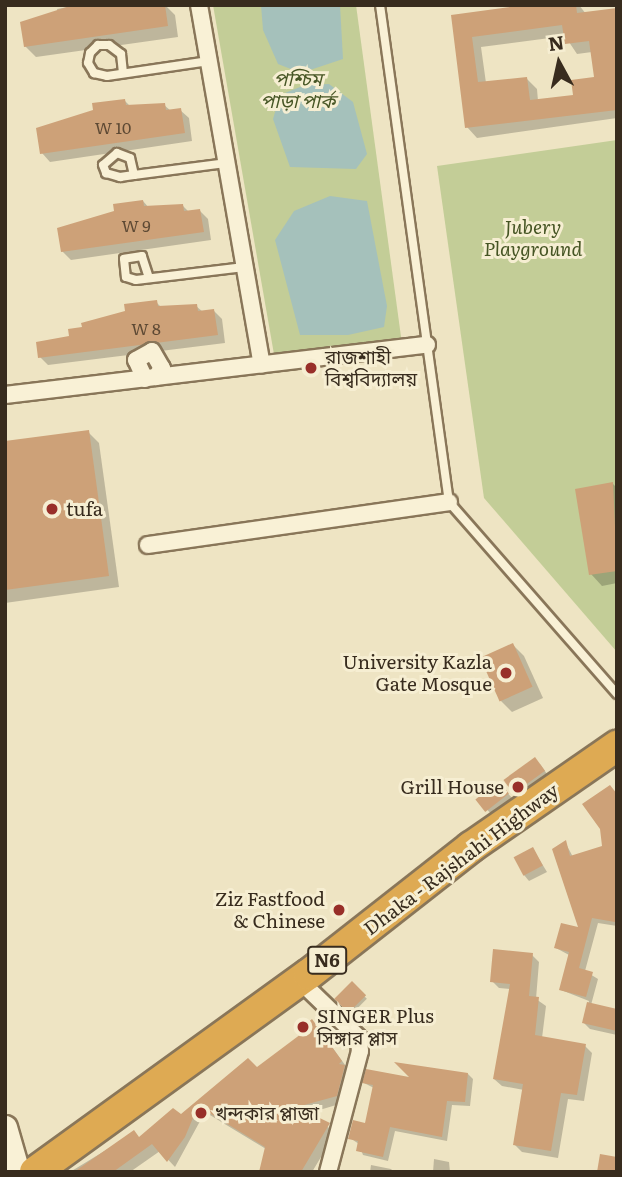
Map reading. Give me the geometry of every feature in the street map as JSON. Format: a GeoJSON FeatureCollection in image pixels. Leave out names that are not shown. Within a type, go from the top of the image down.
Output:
{"type":"FeatureCollection","features":[{"type":"Feature","properties":{"kind":"highway","name":"Dhaka - Rajshahi Highway"},"geometry":{"type":"LineString","coordinates":[[35,1172],[300,981],[471,847],[617,746]]}},
{"type":"Feature","properties":{"kind":"main road"},"geometry":{"type":"LineString","coordinates":[[5,1127],[18,1172]]}},
{"type":"Feature","properties":{"kind":"street"},"geometry":{"type":"LineString","coordinates":[[199,5],[262,365]]}},
{"type":"Feature","properties":{"kind":"street"},"geometry":{"type":"LineString","coordinates":[[5,396],[427,345]]}},
{"type":"Feature","properties":{"kind":"street"},"geometry":{"type":"LineString","coordinates":[[148,544],[449,502]]}},
{"type":"Feature","properties":{"kind":"street"},"geometry":{"type":"LineString","coordinates":[[300,981],[359,1038],[360,1051],[328,1172]]}},
{"type":"Feature","properties":{"kind":"lane"},"geometry":{"type":"LineString","coordinates":[[380,5],[449,502],[617,694]]}},
{"type":"Feature","properties":{"kind":"lane"},"geometry":{"type":"LineString","coordinates":[[123,73],[121,54],[109,45],[98,45],[90,53],[88,63],[94,73],[123,73],[209,61]]}},
{"type":"Feature","properties":{"kind":"lane"},"geometry":{"type":"LineString","coordinates":[[134,175],[227,163]]}},
{"type":"Feature","properties":{"kind":"lane"},"geometry":{"type":"LineString","coordinates":[[149,278],[244,267]]}},
{"type":"Feature","properties":{"kind":"green space","name":"পশ্চিম পাড়া পার্ক"},"geometry":{"type":"Polygon","coordinates":[[[213,5],[356,5],[402,344],[275,360],[213,5]]]}},
{"type":"Feature","properties":{"kind":"green space","name":"Jubery Playground"},"geometry":{"type":"Polygon","coordinates":[[[617,140],[617,652],[484,498],[437,166],[617,140]]]}},
{"type":"Feature","properties":{"kind":"water"},"geometry":{"type":"Polygon","coordinates":[[[261,5],[340,5],[343,59],[301,73],[278,64],[263,30],[261,5]]]}},
{"type":"Feature","properties":{"kind":"water"},"geometry":{"type":"Polygon","coordinates":[[[329,84],[353,102],[367,154],[356,169],[290,167],[273,119],[280,95],[305,85],[329,84]]]}},
{"type":"Feature","properties":{"kind":"water"},"geometry":{"type":"Polygon","coordinates":[[[330,196],[367,201],[387,306],[384,327],[348,335],[300,335],[275,240],[294,211],[330,196]]]}},
{"type":"Feature","properties":{"kind":"building"},"geometry":{"type":"Polygon","coordinates":[[[73,5],[165,5],[168,26],[24,47],[20,22],[73,5]]]}},
{"type":"Feature","properties":{"kind":"building"},"geometry":{"type":"Polygon","coordinates":[[[524,5],[576,5],[577,13],[617,8],[617,110],[465,128],[451,15],[524,5]],[[562,25],[472,37],[478,82],[527,77],[530,100],[573,95],[571,80],[594,77],[589,41],[565,44],[562,25]]]}},
{"type":"Feature","properties":{"kind":"building"},"geometry":{"type":"Polygon","coordinates":[[[125,99],[126,105],[165,103],[166,110],[181,108],[185,133],[40,154],[36,128],[93,110],[92,103],[125,99]]]}},
{"type":"Feature","properties":{"kind":"building"},"geometry":{"type":"Polygon","coordinates":[[[143,200],[144,206],[183,204],[184,211],[200,209],[204,232],[61,252],[57,228],[114,211],[113,204],[143,200]]]}},
{"type":"Feature","properties":{"kind":"building"},"geometry":{"type":"Polygon","coordinates":[[[157,300],[158,306],[197,304],[198,311],[214,309],[218,335],[38,358],[36,342],[69,336],[68,329],[82,327],[81,323],[125,311],[124,304],[157,300]]]}},
{"type":"Feature","properties":{"kind":"building","name":"tufa"},"geometry":{"type":"Polygon","coordinates":[[[89,430],[109,576],[5,590],[5,441],[89,430]]]}},
{"type":"Feature","properties":{"kind":"building"},"geometry":{"type":"Polygon","coordinates":[[[613,482],[617,571],[589,575],[575,489],[613,482]]]}},
{"type":"Feature","properties":{"kind":"building","name":"University Kazla Gate Mosque"},"geometry":{"type":"Polygon","coordinates":[[[513,643],[533,687],[500,701],[480,658],[513,643]]]}},
{"type":"Feature","properties":{"kind":"building"},"geometry":{"type":"Polygon","coordinates":[[[535,757],[545,771],[513,794],[503,780],[535,757]]]}},
{"type":"Feature","properties":{"kind":"building"},"geometry":{"type":"Polygon","coordinates":[[[499,781],[509,794],[485,812],[475,799],[499,781]]]}},
{"type":"Feature","properties":{"kind":"building"},"geometry":{"type":"Polygon","coordinates":[[[610,785],[617,794],[617,912],[615,922],[592,918],[579,968],[593,972],[586,997],[559,990],[569,952],[554,948],[561,923],[578,927],[552,849],[566,840],[570,856],[602,846],[600,829],[582,804],[610,785]]]}},
{"type":"Feature","properties":{"kind":"building"},"geometry":{"type":"Polygon","coordinates":[[[533,847],[543,866],[523,876],[514,857],[533,847]]]}},
{"type":"Feature","properties":{"kind":"building"},"geometry":{"type":"Polygon","coordinates":[[[493,949],[533,953],[529,996],[539,997],[535,1035],[586,1044],[577,1095],[561,1093],[551,1151],[513,1145],[523,1084],[493,1079],[510,984],[490,982],[493,949]]]}},
{"type":"Feature","properties":{"kind":"building"},"geometry":{"type":"Polygon","coordinates":[[[352,981],[366,995],[348,1013],[334,999],[352,981]]]}},
{"type":"Feature","properties":{"kind":"building"},"geometry":{"type":"Polygon","coordinates":[[[587,1002],[617,1009],[617,1031],[582,1023],[587,1002]]]}},
{"type":"Feature","properties":{"kind":"building"},"geometry":{"type":"Polygon","coordinates":[[[312,1019],[342,1061],[339,1064],[345,1065],[337,1096],[297,1107],[330,1123],[301,1172],[259,1172],[265,1147],[198,1106],[185,1137],[167,1162],[152,1144],[113,1172],[74,1172],[134,1130],[139,1137],[173,1108],[181,1114],[248,1058],[257,1067],[301,1034],[298,1031],[312,1019]]]}},
{"type":"Feature","properties":{"kind":"building"},"geometry":{"type":"Polygon","coordinates":[[[394,1062],[468,1073],[465,1102],[447,1101],[442,1137],[390,1127],[383,1157],[356,1151],[358,1141],[348,1139],[353,1120],[365,1123],[373,1085],[362,1083],[366,1069],[409,1077],[394,1062]]]}},
{"type":"Feature","properties":{"kind":"building"},"geometry":{"type":"Polygon","coordinates":[[[600,1154],[617,1157],[617,1172],[597,1172],[600,1154]]]}},
{"type":"Feature","properties":{"kind":"place","name":"রাজশাহী বিশ্ববিদ্যালয়"},"geometry":{"type":"Point","coordinates":[311,368]}},
{"type":"Feature","properties":{"kind":"place","name":"tufa"},"geometry":{"type":"Point","coordinates":[52,509]}},
{"type":"Feature","properties":{"kind":"place","name":"University Kazla Gate Mosque"},"geometry":{"type":"Point","coordinates":[506,673]}},
{"type":"Feature","properties":{"kind":"place","name":"Grill House"},"geometry":{"type":"Point","coordinates":[518,787]}},
{"type":"Feature","properties":{"kind":"place","name":"Ziz Fastfood & Chinese"},"geometry":{"type":"Point","coordinates":[339,910]}},
{"type":"Feature","properties":{"kind":"place","name":"SINGER Plus সিঙ্গার প্লাস"},"geometry":{"type":"Point","coordinates":[303,1027]}},
{"type":"Feature","properties":{"kind":"place","name":"খন্দকার প্লাজা"},"geometry":{"type":"Point","coordinates":[201,1113]}}]}
